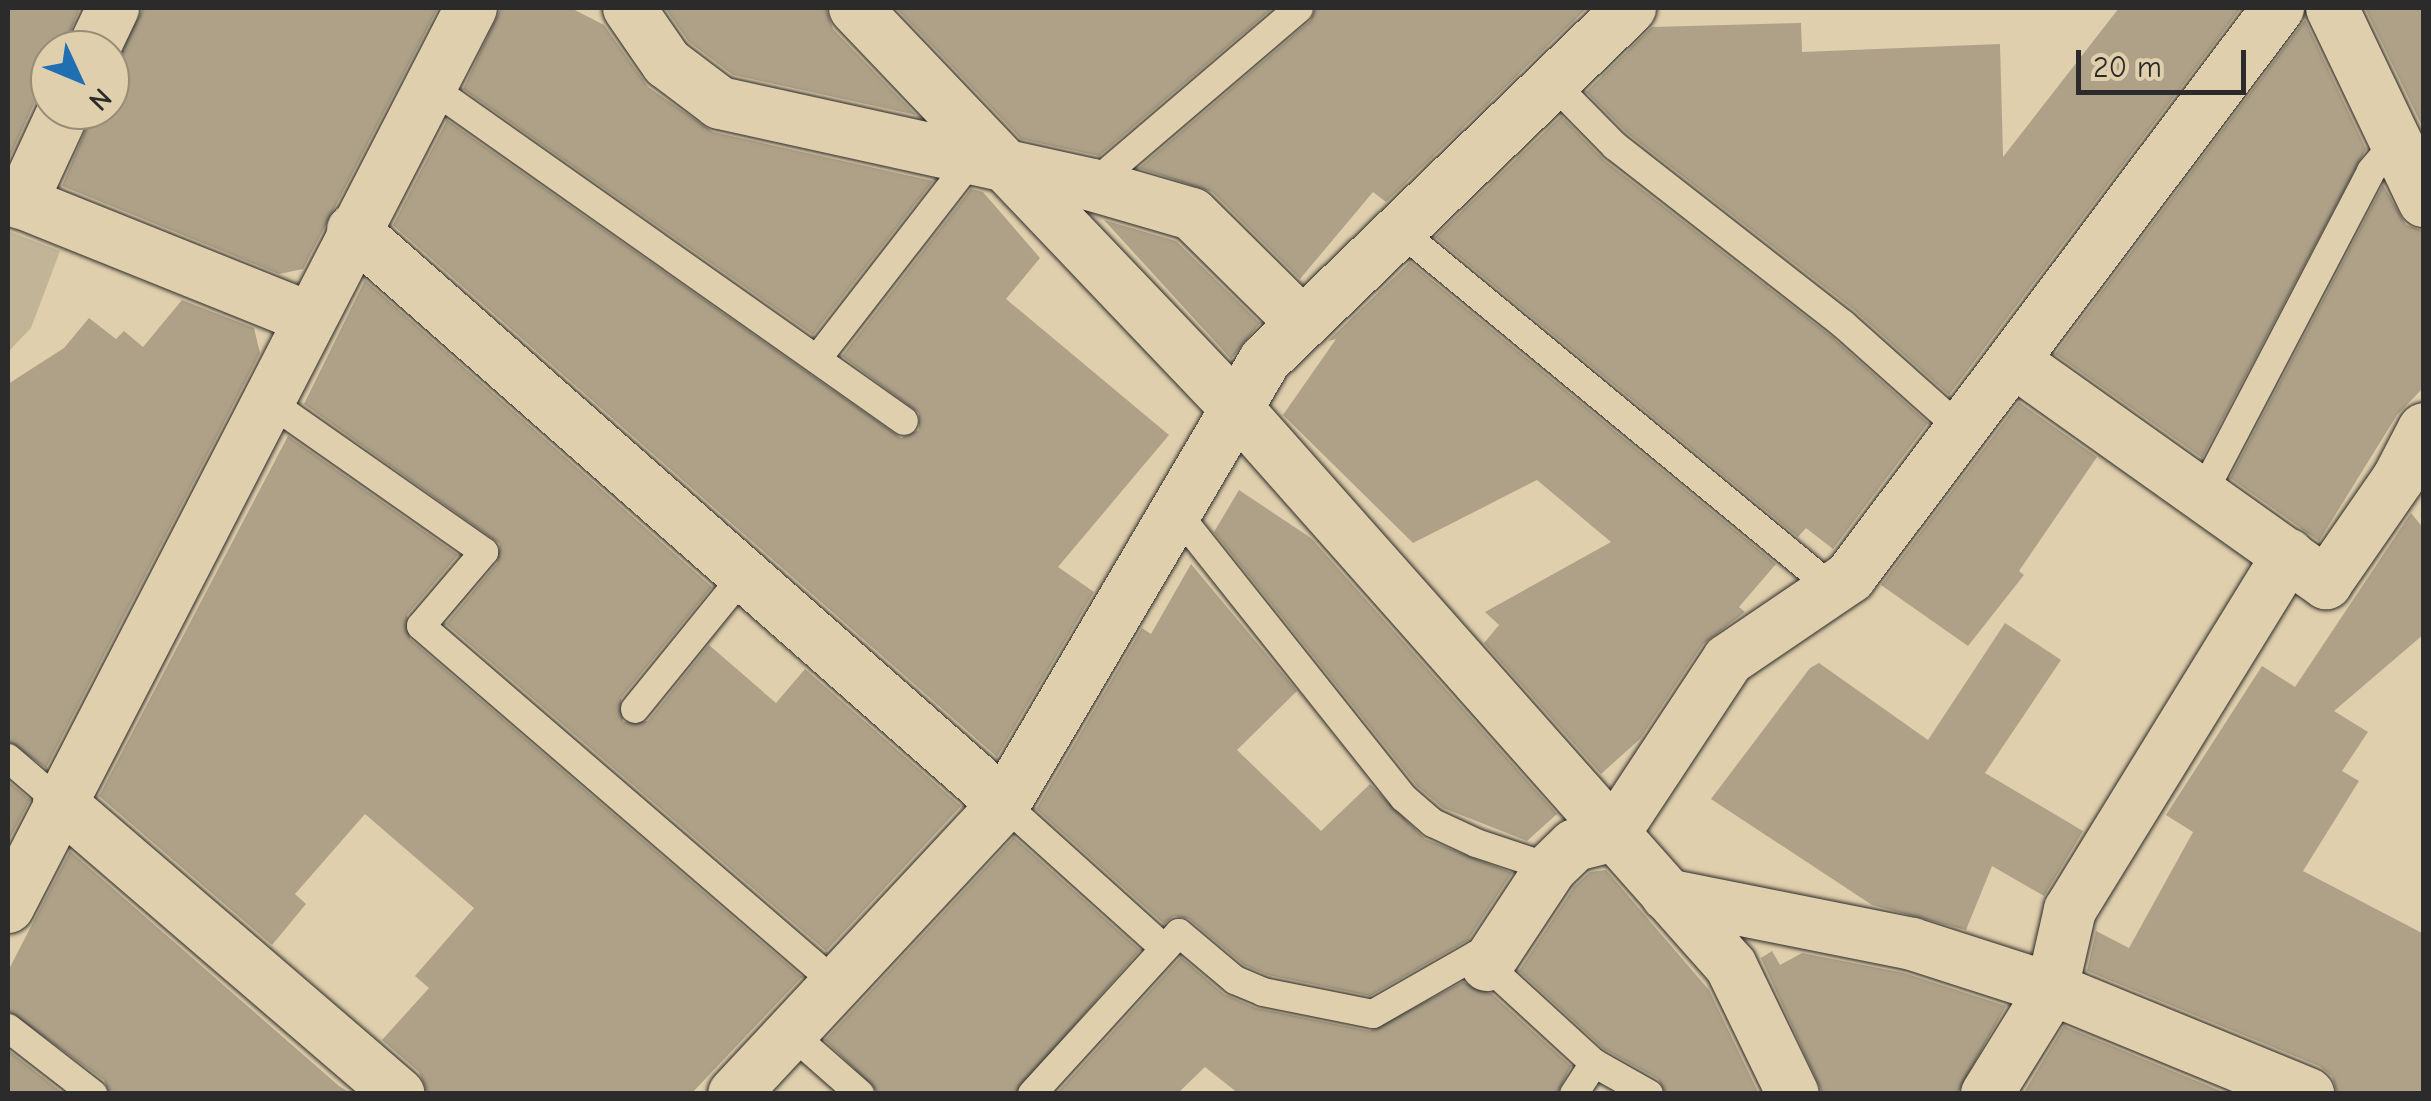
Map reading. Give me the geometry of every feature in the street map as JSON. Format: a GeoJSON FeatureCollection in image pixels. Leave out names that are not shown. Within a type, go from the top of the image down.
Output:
{"type":"FeatureCollection","features":[{"type":"Feature","properties":{"kind":"street"},"geometry":{"type":"LineString","coordinates":[[8,907],[306,316],[471,8]]}},
{"type":"Feature","properties":{"kind":"street"},"geometry":{"type":"LineString","coordinates":[[629,8],[667,63],[720,103],[1092,185],[1192,214],[1302,323]]}},
{"type":"Feature","properties":{"kind":"street"},"geometry":{"type":"LineString","coordinates":[[855,8],[987,161],[1239,411],[1731,966],[1792,1094]]}},
{"type":"Feature","properties":{"kind":"street"},"geometry":{"type":"LineString","coordinates":[[734,1094],[794,1036],[1004,804],[1239,411],[1265,360],[1630,8]]}},
{"type":"Feature","properties":{"kind":"street"},"geometry":{"type":"LineString","coordinates":[[1487,966],[1551,868],[1574,845],[1612,836],[1728,660],[1830,586],[1850,578],[2278,8]]}},
{"type":"Feature","properties":{"kind":"street"},"geometry":{"type":"LineString","coordinates":[[2332,8],[2424,201]]}},
{"type":"Feature","properties":{"kind":"street"},"geometry":{"type":"LineString","coordinates":[[53,130],[14,200],[306,316]]}},
{"type":"Feature","properties":{"kind":"street"},"geometry":{"type":"LineString","coordinates":[[353,230],[1004,804]]}},
{"type":"Feature","properties":{"kind":"street"},"geometry":{"type":"LineString","coordinates":[[2015,362],[2307,569]]}},
{"type":"Feature","properties":{"kind":"street"},"geometry":{"type":"LineString","coordinates":[[1987,1094],[2052,989],[2070,910],[2307,569],[2398,478],[2424,429]]}},
{"type":"Feature","properties":{"kind":"street"},"geometry":{"type":"LineString","coordinates":[[59,802],[399,1094]]}},
{"type":"Feature","properties":{"kind":"street"},"geometry":{"type":"LineString","coordinates":[[1668,895],[1912,944],[2052,989],[2308,1094]]}},
{"type":"Feature","properties":{"kind":"lane"},"geometry":{"type":"LineString","coordinates":[[1092,185],[1300,8]]}},
{"type":"Feature","properties":{"kind":"lane"},"geometry":{"type":"LineString","coordinates":[[1552,82],[1615,146],[1843,324],[1962,430]]}},
{"type":"Feature","properties":{"kind":"lane"},"geometry":{"type":"LineString","coordinates":[[429,86],[904,421]]}},
{"type":"Feature","properties":{"kind":"lane"},"geometry":{"type":"LineString","coordinates":[[2203,493],[2371,170],[2396,142]]}},
{"type":"Feature","properties":{"kind":"lane"},"geometry":{"type":"LineString","coordinates":[[817,359],[987,161]]}},
{"type":"Feature","properties":{"kind":"lane"},"geometry":{"type":"LineString","coordinates":[[1398,230],[1830,586]]}},
{"type":"Feature","properties":{"kind":"lane"},"geometry":{"type":"LineString","coordinates":[[267,400],[484,552],[421,626],[839,986]]}},
{"type":"Feature","properties":{"kind":"lane"},"geometry":{"type":"LineString","coordinates":[[1176,512],[1404,798],[1433,823],[1476,844],[1551,868]]}},
{"type":"Feature","properties":{"kind":"lane"},"geometry":{"type":"LineString","coordinates":[[635,708],[744,575]]}},
{"type":"Feature","properties":{"kind":"lane"},"geometry":{"type":"LineString","coordinates":[[8,758],[59,802]]}},
{"type":"Feature","properties":{"kind":"lane"},"geometry":{"type":"LineString","coordinates":[[1004,804],[1164,948]]}},
{"type":"Feature","properties":{"kind":"lane"},"geometry":{"type":"LineString","coordinates":[[1032,1094],[1180,932],[1235,980],[1263,992],[1373,1014],[1476,955],[1594,1063],[1649,1094]]}},
{"type":"Feature","properties":{"kind":"lane"},"geometry":{"type":"LineString","coordinates":[[8,1028],[93,1094]]}},
{"type":"Feature","properties":{"kind":"lane"},"geometry":{"type":"LineString","coordinates":[[794,1036],[860,1094]]}},
{"type":"Feature","properties":{"kind":"lane"},"geometry":{"type":"LineString","coordinates":[[1574,1094],[1594,1063]]}},
{"type":"Feature","properties":{"kind":"shaded area"},"geometry":{"type":"Polygon","coordinates":[[[8,231],[60,251],[31,328],[8,352],[8,231]]]}},
{"type":"Feature","properties":{"kind":"building"},"geometry":{"type":"Polygon","coordinates":[[[8,8],[80,8],[71,30],[30,30],[30,112],[8,161],[8,8]]]}},
{"type":"Feature","properties":{"kind":"building"},"geometry":{"type":"Polygon","coordinates":[[[143,8],[438,8],[303,269],[279,274],[62,186],[86,130],[130,130],[130,34],[143,8]]]}},
{"type":"Feature","properties":{"kind":"building"},"geometry":{"type":"Polygon","coordinates":[[[501,8],[571,8],[604,25],[648,87],[713,132],[933,181],[813,335],[463,89],[501,8]]]}},
{"type":"Feature","properties":{"kind":"building"},"geometry":{"type":"Polygon","coordinates":[[[665,8],[826,8],[833,29],[916,115],[733,75],[689,42],[665,8]]]}},
{"type":"Feature","properties":{"kind":"building"},"geometry":{"type":"Polygon","coordinates":[[[896,8],[1273,8],[1099,156],[1021,139],[896,8]]]}},
{"type":"Feature","properties":{"kind":"building"},"geometry":{"type":"Polygon","coordinates":[[[1316,8],[1587,8],[1386,202],[1373,192],[1300,279],[1212,192],[1139,168],[1310,21],[1316,8]]]}},
{"type":"Feature","properties":{"kind":"building"},"geometry":{"type":"Polygon","coordinates":[[[2119,8],[2241,8],[1949,395],[1854,310],[1627,133],[1586,92],[1652,27],[1801,23],[1802,52],[2000,44],[2003,157],[2119,8]]]}},
{"type":"Feature","properties":{"kind":"building"},"geometry":{"type":"Polygon","coordinates":[[[2365,8],[2424,8],[2424,130],[2365,8]]]}},
{"type":"Feature","properties":{"kind":"building"},"geometry":{"type":"Polygon","coordinates":[[[2305,20],[2366,149],[2202,458],[2055,354],[2305,20]]]}},
{"type":"Feature","properties":{"kind":"building"},"geometry":{"type":"Polygon","coordinates":[[[1561,116],[1604,160],[1832,337],[1928,423],[1833,549],[1806,528],[1798,537],[1435,237],[1561,116]]]}},
{"type":"Feature","properties":{"kind":"building"},"geometry":{"type":"Polygon","coordinates":[[[447,120],[901,438],[919,430],[919,413],[842,356],[971,189],[983,192],[1040,258],[1006,299],[1169,435],[1058,567],[1094,592],[997,757],[393,225],[447,120]]]}},
{"type":"Feature","properties":{"kind":"building"},"geometry":{"type":"Polygon","coordinates":[[[2383,185],[2406,225],[2424,231],[2424,387],[2397,415],[2319,541],[2230,478],[2383,185]]]}},
{"type":"Feature","properties":{"kind":"building"},"geometry":{"type":"Polygon","coordinates":[[[1104,220],[1176,241],[1260,323],[1231,359],[1104,220]]]}},
{"type":"Feature","properties":{"kind":"building"},"geometry":{"type":"Polygon","coordinates":[[[1410,262],[1776,564],[1739,607],[1745,612],[1703,644],[1640,739],[1601,774],[1484,643],[1499,625],[1485,612],[1611,542],[1537,480],[1413,543],[1283,415],[1336,339],[1328,341],[1410,262]]]}},
{"type":"Feature","properties":{"kind":"building"},"geometry":{"type":"Polygon","coordinates":[[[365,280],[712,587],[621,698],[623,722],[648,721],[709,645],[776,703],[805,669],[961,806],[826,951],[446,624],[497,563],[500,544],[304,404],[365,280]]]}},
{"type":"Feature","properties":{"kind":"building"},"geometry":{"type":"Polygon","coordinates":[[[182,300],[254,328],[260,353],[46,768],[8,741],[8,384],[64,348],[89,318],[116,339],[124,331],[143,347],[182,300]]]}},
{"type":"Feature","properties":{"kind":"building"},"geometry":{"type":"Polygon","coordinates":[[[2019,402],[2097,457],[2019,571],[2024,575],[1968,646],[1881,585],[2019,402]]]}},
{"type":"Feature","properties":{"kind":"building"},"geometry":{"type":"Polygon","coordinates":[[[288,436],[458,555],[407,615],[410,639],[802,977],[691,1094],[428,1094],[419,1072],[382,1040],[429,988],[415,976],[474,908],[365,814],[295,894],[306,904],[272,945],[99,796],[288,436]]]}},
{"type":"Feature","properties":{"kind":"building"},"geometry":{"type":"Polygon","coordinates":[[[1239,490],[1311,538],[1557,814],[1527,841],[1443,808],[1417,786],[1214,532],[1239,490]]]}},
{"type":"Feature","properties":{"kind":"building"},"geometry":{"type":"Polygon","coordinates":[[[2411,513],[2424,529],[2424,634],[2334,711],[2368,732],[2342,771],[2359,781],[2303,871],[2424,934],[2424,1094],[2337,1094],[2332,1076],[2319,1066],[2087,971],[2096,931],[2129,948],[2193,832],[2166,815],[2262,666],[2295,687],[2411,513]]]}},
{"type":"Feature","properties":{"kind":"building"},"geometry":{"type":"Polygon","coordinates":[[[1191,564],[1297,691],[1237,750],[1321,831],[1370,784],[1425,839],[1512,873],[1468,940],[1370,996],[1268,975],[1244,965],[1189,919],[1174,916],[1164,924],[1036,809],[1142,628],[1151,634],[1191,564]]]}},
{"type":"Feature","properties":{"kind":"building"},"geometry":{"type":"Polygon","coordinates":[[[2005,623],[2061,660],[1985,773],[2083,831],[2044,896],[1992,866],[1966,930],[1872,905],[1711,799],[1810,668],[1819,663],[1928,740],[2005,623]]]}},
{"type":"Feature","properties":{"kind":"building"},"geometry":{"type":"Polygon","coordinates":[[[8,781],[30,800],[8,842],[8,781]]]}},
{"type":"Feature","properties":{"kind":"building"},"geometry":{"type":"Polygon","coordinates":[[[1014,837],[1140,950],[1015,1094],[880,1094],[825,1040],[1014,837]]]}},
{"type":"Feature","properties":{"kind":"building"},"geometry":{"type":"Polygon","coordinates":[[[70,851],[352,1094],[110,1094],[104,1080],[8,1011],[8,971],[70,851]]]}},
{"type":"Feature","properties":{"kind":"building"},"geometry":{"type":"Polygon","coordinates":[[[1606,870],[1709,990],[1759,1094],[1666,1094],[1658,1079],[1604,1049],[1519,971],[1574,887],[1590,872],[1606,870]]]}},
{"type":"Feature","properties":{"kind":"building"},"geometry":{"type":"Polygon","coordinates":[[[1772,951],[1780,965],[1802,953],[1904,973],[2006,1006],[1957,1094],[1823,1094],[1761,958],[1772,951]]]}},
{"type":"Feature","properties":{"kind":"building"},"geometry":{"type":"Polygon","coordinates":[[[1181,957],[1224,994],[1256,1008],[1370,1031],[1463,982],[1492,994],[1571,1066],[1557,1094],[1239,1094],[1205,1067],[1177,1094],[1056,1094],[1181,957]]]}},
{"type":"Feature","properties":{"kind":"building"},"geometry":{"type":"Polygon","coordinates":[[[2064,1026],[2228,1094],[2023,1094],[2064,1026]]]}},
{"type":"Feature","properties":{"kind":"building"},"geometry":{"type":"Polygon","coordinates":[[[8,1050],[64,1094],[8,1094],[8,1050]]]}}]}
